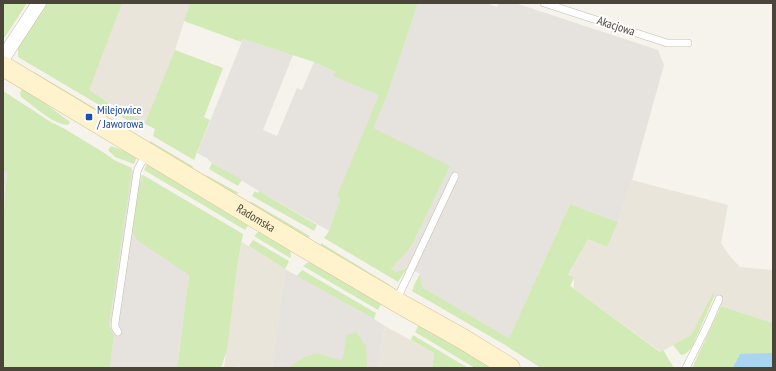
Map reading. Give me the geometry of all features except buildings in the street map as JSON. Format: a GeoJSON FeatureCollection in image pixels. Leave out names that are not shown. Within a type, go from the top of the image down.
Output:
{"type":"FeatureCollection","features":[{"type":"Feature","properties":{"kind":"main road","name":"Radomska"},"geometry":{"type":"LineString","coordinates":[[3,66],[257,219],[510,368]]}},
{"type":"Feature","properties":{"kind":"street"},"geometry":{"type":"LineString","coordinates":[[3,58],[39,3]]}},
{"type":"Feature","properties":{"kind":"lane","name":"Akacjowa"},"geometry":{"type":"LineString","coordinates":[[544,3],[667,43],[688,43]]}},
{"type":"Feature","properties":{"kind":"lane"},"geometry":{"type":"LineString","coordinates":[[118,332],[115,327],[115,322],[137,173],[147,152]]}},
{"type":"Feature","properties":{"kind":"lane"},"geometry":{"type":"LineString","coordinates":[[396,301],[455,176]]}},
{"type":"Feature","properties":{"kind":"lane"},"geometry":{"type":"LineString","coordinates":[[686,368],[719,299]]}},
{"type":"Feature","properties":{"kind":"shaded area"},"geometry":{"type":"Polygon","coordinates":[[[57,3],[190,3],[174,53],[145,124],[89,91],[57,3]]]}},
{"type":"Feature","properties":{"kind":"shaded area"},"geometry":{"type":"Polygon","coordinates":[[[418,3],[486,3],[497,7],[499,3],[515,3],[658,50],[664,65],[632,180],[618,222],[570,204],[509,338],[422,287],[420,274],[407,267],[396,272],[391,269],[411,247],[450,165],[340,199],[329,231],[197,153],[243,39],[293,55],[263,130],[277,136],[297,88],[302,90],[314,62],[336,72],[334,76],[386,97],[418,3]]]}},
{"type":"Feature","properties":{"kind":"shaded area"},"geometry":{"type":"Polygon","coordinates":[[[131,170],[141,176],[189,275],[177,368],[110,368],[114,335],[109,326],[131,170]]]}},
{"type":"Feature","properties":{"kind":"shaded area"},"geometry":{"type":"Polygon","coordinates":[[[3,171],[7,172],[3,223],[3,171]]]}},
{"type":"Feature","properties":{"kind":"shaded area"},"geometry":{"type":"Polygon","coordinates":[[[632,180],[728,205],[721,243],[740,267],[773,270],[773,323],[721,306],[719,299],[714,297],[714,292],[691,335],[661,352],[574,289],[574,278],[568,276],[588,238],[607,246],[619,219],[632,180]]]}},
{"type":"Feature","properties":{"kind":"shaded area"},"geometry":{"type":"Polygon","coordinates":[[[242,242],[285,269],[272,368],[246,368],[236,366],[236,368],[224,368],[237,268],[242,242]]]}},
{"type":"Feature","properties":{"kind":"shaded area"},"geometry":{"type":"Polygon","coordinates":[[[285,269],[385,326],[378,368],[272,368],[285,269]]]}},
{"type":"Feature","properties":{"kind":"shaded area"},"geometry":{"type":"Polygon","coordinates":[[[385,326],[434,353],[432,368],[378,368],[385,326]]]}},
{"type":"Feature","properties":{"kind":"green space"},"geometry":{"type":"Polygon","coordinates":[[[3,3],[27,3],[3,40],[3,3]]]}},
{"type":"Feature","properties":{"kind":"green space"},"geometry":{"type":"Polygon","coordinates":[[[47,3],[122,3],[89,90],[109,103],[106,109],[18,57],[19,43],[47,3]]]}},
{"type":"Feature","properties":{"kind":"green space"},"geometry":{"type":"Polygon","coordinates":[[[190,3],[418,3],[386,98],[373,128],[450,166],[411,247],[391,269],[396,272],[408,267],[398,282],[324,238],[329,231],[340,199],[337,196],[379,95],[333,76],[336,72],[314,62],[243,39],[241,42],[184,21],[190,3]]]}},
{"type":"Feature","properties":{"kind":"green space"},"geometry":{"type":"Polygon","coordinates":[[[175,50],[223,68],[204,117],[210,120],[194,160],[153,136],[155,129],[145,124],[142,129],[117,114],[120,109],[145,123],[175,50]]]}},
{"type":"Feature","properties":{"kind":"green space"},"geometry":{"type":"Polygon","coordinates":[[[34,72],[103,113],[100,114],[33,74],[34,72]]]}},
{"type":"Feature","properties":{"kind":"green space"},"geometry":{"type":"Polygon","coordinates":[[[23,87],[70,122],[68,125],[62,124],[43,114],[21,97],[20,93],[23,87]]]}},
{"type":"Feature","properties":{"kind":"green space"},"geometry":{"type":"Polygon","coordinates":[[[3,91],[114,160],[132,168],[109,326],[114,335],[110,368],[3,368],[3,223],[7,172],[3,171],[3,91]]]}},
{"type":"Feature","properties":{"kind":"green space"},"geometry":{"type":"Polygon","coordinates":[[[150,141],[194,167],[190,168],[151,145],[150,141]]]}},
{"type":"Feature","properties":{"kind":"green space"},"geometry":{"type":"Polygon","coordinates":[[[111,146],[136,155],[137,157],[134,164],[115,157],[108,150],[111,146]]]}},
{"type":"Feature","properties":{"kind":"green space"},"geometry":{"type":"Polygon","coordinates":[[[148,163],[249,224],[245,230],[144,170],[148,163]]]}},
{"type":"Feature","properties":{"kind":"green space"},"geometry":{"type":"Polygon","coordinates":[[[212,163],[242,180],[238,186],[209,169],[212,163]]]}},
{"type":"Feature","properties":{"kind":"green space"},"geometry":{"type":"Polygon","coordinates":[[[143,175],[243,234],[237,268],[227,350],[221,368],[177,368],[189,275],[137,240],[132,232],[138,185],[143,180],[141,176],[143,175]]]}},
{"type":"Feature","properties":{"kind":"green space"},"geometry":{"type":"Polygon","coordinates":[[[206,175],[239,193],[235,194],[207,178],[206,175]]]}},
{"type":"Feature","properties":{"kind":"green space"},"geometry":{"type":"Polygon","coordinates":[[[255,191],[258,193],[259,191],[317,225],[314,231],[252,196],[255,191]]]}},
{"type":"Feature","properties":{"kind":"green space"},"geometry":{"type":"Polygon","coordinates":[[[250,201],[310,236],[308,238],[251,204],[250,201]]]}},
{"type":"Feature","properties":{"kind":"green space"},"geometry":{"type":"Polygon","coordinates":[[[570,204],[618,222],[607,247],[588,239],[568,275],[574,278],[570,286],[660,352],[663,350],[674,368],[541,368],[505,345],[412,291],[420,274],[422,287],[509,338],[570,204]]]}},
{"type":"Feature","properties":{"kind":"green space"},"geometry":{"type":"Polygon","coordinates":[[[259,231],[290,249],[291,257],[290,258],[254,236],[259,231]]]}},
{"type":"Feature","properties":{"kind":"green space"},"geometry":{"type":"Polygon","coordinates":[[[253,240],[289,261],[285,269],[249,246],[253,240]]]}},
{"type":"Feature","properties":{"kind":"green space"},"geometry":{"type":"Polygon","coordinates":[[[321,243],[390,285],[385,285],[321,246],[321,243]]]}},
{"type":"Feature","properties":{"kind":"green space"},"geometry":{"type":"Polygon","coordinates":[[[312,262],[383,301],[378,310],[303,266],[312,262]]]}},
{"type":"Feature","properties":{"kind":"green space"},"geometry":{"type":"Polygon","coordinates":[[[302,270],[376,313],[374,319],[297,276],[302,270]]]}},
{"type":"Feature","properties":{"kind":"green space"},"geometry":{"type":"Polygon","coordinates":[[[714,291],[714,297],[692,347],[689,351],[681,355],[673,345],[691,335],[714,291]]]}},
{"type":"Feature","properties":{"kind":"green space"},"geometry":{"type":"Polygon","coordinates":[[[721,306],[773,323],[773,368],[692,368],[721,306]]]}},
{"type":"Feature","properties":{"kind":"green space"},"geometry":{"type":"Polygon","coordinates":[[[420,323],[493,368],[475,368],[415,332],[420,323]]]}},
{"type":"Feature","properties":{"kind":"green space"},"geometry":{"type":"Polygon","coordinates":[[[356,332],[366,346],[366,368],[288,368],[312,354],[320,354],[342,360],[346,336],[356,332]]]}},
{"type":"Feature","properties":{"kind":"green space"},"geometry":{"type":"Polygon","coordinates":[[[413,335],[468,368],[432,368],[434,353],[411,340],[413,335]]]}},
{"type":"Feature","properties":{"kind":"water"},"geometry":{"type":"Polygon","coordinates":[[[773,353],[773,368],[733,368],[740,354],[773,353]]]}},
{"type":"Feature","properties":{"kind":"place","name":"Milejowice / Jaworowa"},"geometry":{"type":"Point","coordinates":[89,117]}}]}
